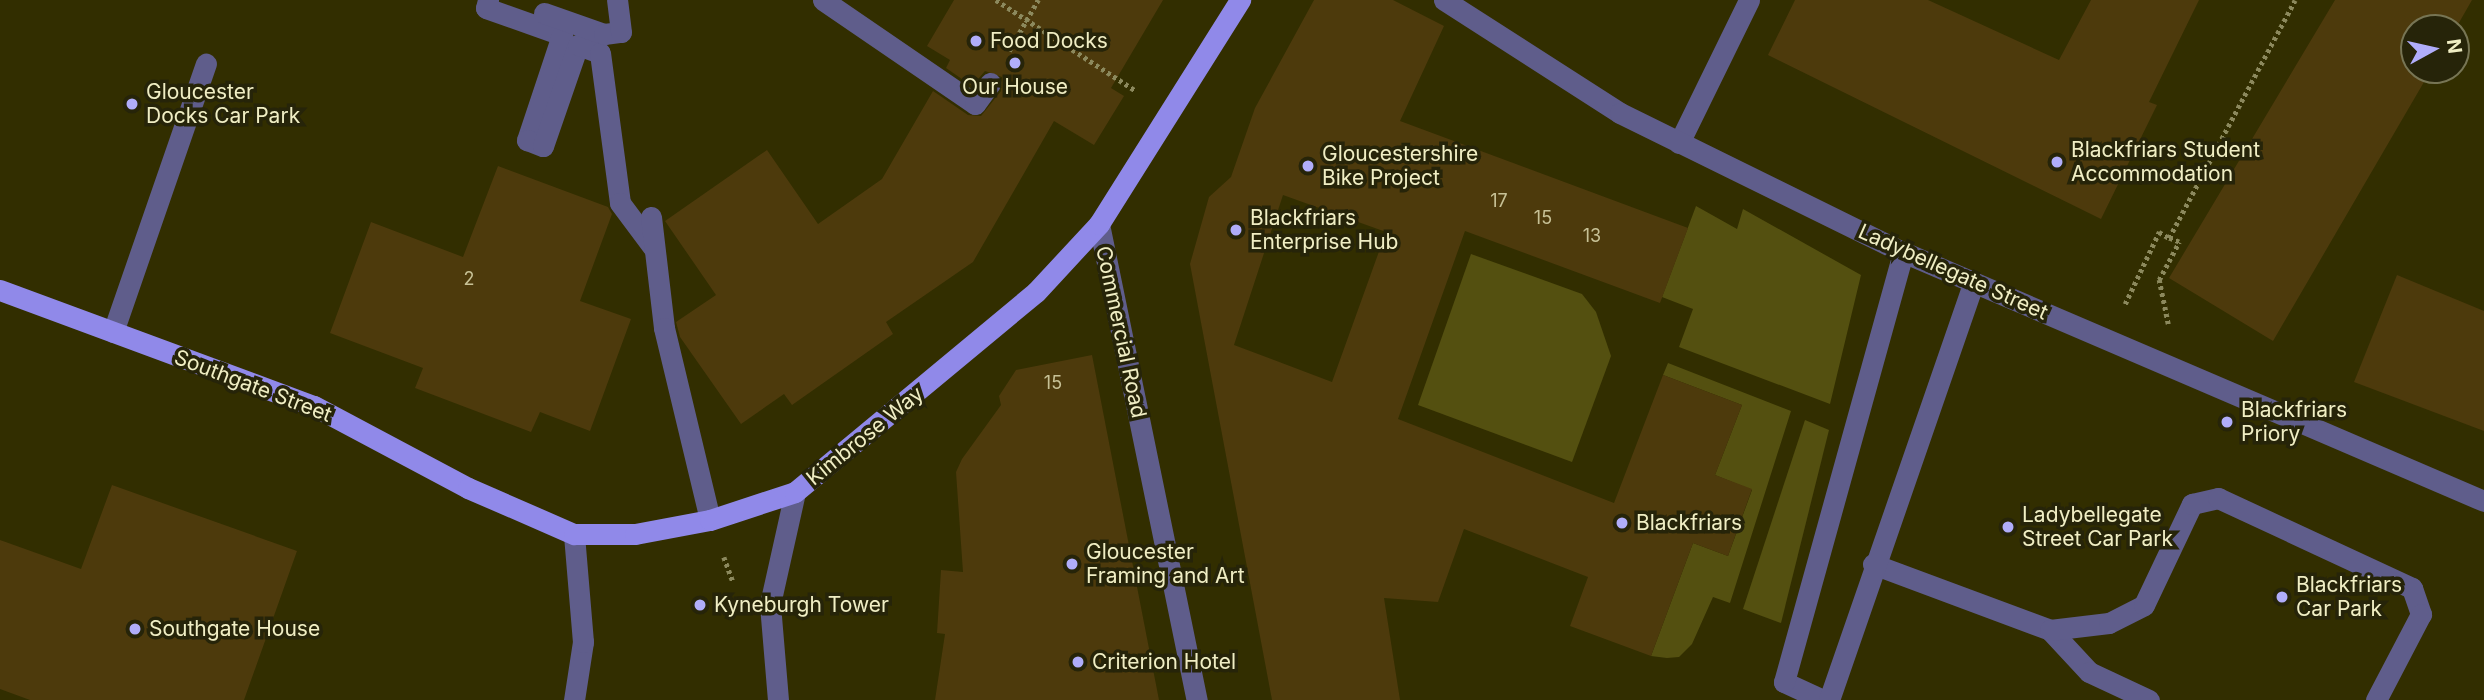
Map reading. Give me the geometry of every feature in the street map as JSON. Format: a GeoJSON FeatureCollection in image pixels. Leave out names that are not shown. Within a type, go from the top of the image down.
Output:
{"type":"FeatureCollection","features":[{"type":"Feature","properties":{"kind":"main road","name":"Commercial Road"},"geometry":{"type":"LineString","coordinates":[[1099,224],[1240,0]]}},
{"type":"Feature","properties":{"kind":"main road","name":"Kimbrose Way"},"geometry":{"type":"LineString","coordinates":[[574,534],[635,534],[710,520],[795,492],[898,411],[1035,292],[1099,224]]}},
{"type":"Feature","properties":{"kind":"main road","name":"Southgate Street"},"geometry":{"type":"LineString","coordinates":[[0,290],[314,406],[468,488],[574,534]]}},
{"type":"Feature","properties":{"kind":"street"},"geometry":{"type":"LineString","coordinates":[[488,0],[486,8],[562,35],[527,140],[543,146],[578,45],[600,53],[620,203],[652,246]]}},
{"type":"Feature","properties":{"kind":"street"},"geometry":{"type":"LineString","coordinates":[[506,0],[604,34],[621,32],[617,0]]}},
{"type":"Feature","properties":{"kind":"street"},"geometry":{"type":"LineString","coordinates":[[823,0],[975,104],[990,83]]}},
{"type":"Feature","properties":{"kind":"street","name":"Ladybellegate Street"},"geometry":{"type":"LineString","coordinates":[[1444,0],[1620,113],[1903,252],[2484,501]]}},
{"type":"Feature","properties":{"kind":"street"},"geometry":{"type":"LineString","coordinates":[[1679,143],[1749,0]]}},
{"type":"Feature","properties":{"kind":"street"},"geometry":{"type":"LineString","coordinates":[[113,332],[206,64]]}},
{"type":"Feature","properties":{"kind":"street"},"geometry":{"type":"LineString","coordinates":[[651,217],[652,246],[664,328],[710,520]]}},
{"type":"Feature","properties":{"kind":"street","name":"Commercial Road"},"geometry":{"type":"LineString","coordinates":[[1099,224],[1197,700]]}},
{"type":"Feature","properties":{"kind":"street"},"geometry":{"type":"LineString","coordinates":[[1823,700],[1784,682],[1903,252]]}},
{"type":"Feature","properties":{"kind":"street"},"geometry":{"type":"LineString","coordinates":[[1829,700],[1873,564],[1973,283]]}},
{"type":"Feature","properties":{"kind":"street"},"geometry":{"type":"LineString","coordinates":[[778,700],[770,604],[795,492]]}},
{"type":"Feature","properties":{"kind":"street"},"geometry":{"type":"LineString","coordinates":[[1873,564],[2050,630],[2109,623],[2144,605],[2192,505],[2218,498],[2412,588],[2421,614],[2376,700]]}},
{"type":"Feature","properties":{"kind":"street"},"geometry":{"type":"LineString","coordinates":[[574,534],[583,642],[574,700]]}},
{"type":"Feature","properties":{"kind":"street"},"geometry":{"type":"LineString","coordinates":[[2050,630],[2089,673],[2150,700]]}},
{"type":"Feature","properties":{"kind":"path"},"geometry":{"type":"LineString","coordinates":[[996,0],[1121,80]]}},
{"type":"Feature","properties":{"kind":"path"},"geometry":{"type":"LineString","coordinates":[[1026,20],[1038,0]]}},
{"type":"Feature","properties":{"kind":"path"},"geometry":{"type":"LineString","coordinates":[[2169,238],[2295,0]]}},
{"type":"Feature","properties":{"kind":"path"},"geometry":{"type":"LineString","coordinates":[[2128,296],[2159,232],[2179,242],[2159,280],[2169,321]]}},
{"type":"Feature","properties":{"kind":"shaded area"},"geometry":{"type":"Polygon","coordinates":[[[1696,206],[1737,229],[1743,209],[1861,275],[1830,404],[1679,347],[1693,309],[1662,297],[1696,206]]]}},
{"type":"Feature","properties":{"kind":"shaded area"},"geometry":{"type":"Polygon","coordinates":[[[1471,254],[1582,294],[1596,312],[1611,356],[1572,462],[1418,405],[1471,254]]]}},
{"type":"Feature","properties":{"kind":"shaded area"},"geometry":{"type":"Polygon","coordinates":[[[1668,363],[1791,411],[1730,603],[1713,597],[1692,644],[1679,657],[1667,658],[1651,656],[1693,543],[1728,556],[1752,490],[1715,475],[1742,405],[1663,375],[1668,363]]]}},
{"type":"Feature","properties":{"kind":"shaded area"},"geometry":{"type":"Polygon","coordinates":[[[1805,420],[1829,430],[1781,623],[1743,609],[1805,420]]]}},
{"type":"Feature","properties":{"kind":"building"},"geometry":{"type":"Polygon","coordinates":[[[954,0],[1163,0],[1111,88],[1124,96],[1094,145],[1054,121],[973,262],[886,322],[893,334],[792,405],[784,394],[741,424],[680,337],[676,322],[716,295],[665,221],[767,150],[818,224],[882,179],[933,91],[968,115],[981,116],[1001,91],[1002,77],[985,71],[972,86],[946,68],[950,60],[927,46],[954,0]]]}},
{"type":"Feature","properties":{"kind":"building"},"geometry":{"type":"Polygon","coordinates":[[[1314,0],[1393,0],[1444,26],[1400,121],[1688,228],[1660,303],[1465,231],[1398,419],[1614,503],[1663,375],[1742,405],[1715,475],[1752,489],[1728,556],[1693,543],[1651,656],[1570,626],[1588,577],[1464,529],[1438,602],[1384,598],[1400,700],[1272,700],[1190,264],[1209,197],[1231,177],[1255,108],[1314,0]],[[1283,195],[1234,345],[1332,382],[1386,232],[1283,195]]]}},
{"type":"Feature","properties":{"kind":"building","name":"Blackfriars Student Accommodation"},"geometry":{"type":"Polygon","coordinates":[[[1795,0],[1928,0],[2059,60],[2091,0],[2199,0],[2149,102],[2157,105],[2101,219],[1768,55],[1795,0]]]}},
{"type":"Feature","properties":{"kind":"building"},"geometry":{"type":"Polygon","coordinates":[[[2335,0],[2472,0],[2464,14],[2400,14],[2400,84],[2423,84],[2273,341],[2169,278],[2335,0]]]}},
{"type":"Feature","properties":{"kind":"building"},"geometry":{"type":"Polygon","coordinates":[[[498,166],[608,207],[612,214],[580,301],[631,319],[590,431],[540,412],[531,432],[415,388],[423,368],[330,333],[371,222],[463,257],[498,166]]]}},
{"type":"Feature","properties":{"kind":"building"},"geometry":{"type":"Polygon","coordinates":[[[2397,275],[2484,311],[2484,431],[2354,382],[2397,275]]]}},
{"type":"Feature","properties":{"kind":"building"},"geometry":{"type":"Polygon","coordinates":[[[1092,355],[1159,700],[935,700],[945,634],[937,633],[941,570],[963,572],[956,472],[962,459],[1001,405],[999,396],[1016,370],[1092,355]]]}},
{"type":"Feature","properties":{"kind":"building","name":"Southgate House"},"geometry":{"type":"Polygon","coordinates":[[[112,485],[297,551],[244,700],[30,700],[0,689],[0,540],[81,569],[112,485]]]}},
{"type":"Feature","properties":{"kind":"place","name":"Food Docks"},"geometry":{"type":"Point","coordinates":[976,41]}},
{"type":"Feature","properties":{"kind":"place","name":"Our House"},"geometry":{"type":"Point","coordinates":[1015,63]}},
{"type":"Feature","properties":{"kind":"place","name":"Gloucester Docks Car Park"},"geometry":{"type":"Point","coordinates":[132,104]}},
{"type":"Feature","properties":{"kind":"place","name":"Blackfriars Student Accommodation"},"geometry":{"type":"Point","coordinates":[2057,162]}},
{"type":"Feature","properties":{"kind":"place","name":"Gloucestershire Bike Project"},"geometry":{"type":"Point","coordinates":[1308,166]}},
{"type":"Feature","properties":{"kind":"place","name":"Blackfriars Enterprise Hub"},"geometry":{"type":"Point","coordinates":[1236,230]}},
{"type":"Feature","properties":{"kind":"place","name":"Blackfriars Priory"},"geometry":{"type":"Point","coordinates":[2227,422]}},
{"type":"Feature","properties":{"kind":"place","name":"Blackfriars"},"geometry":{"type":"Point","coordinates":[1622,523]}},
{"type":"Feature","properties":{"kind":"place","name":"Ladybellegate Street Car Park"},"geometry":{"type":"Point","coordinates":[2008,527]}},
{"type":"Feature","properties":{"kind":"place","name":"Gloucester Framing and Art"},"geometry":{"type":"Point","coordinates":[1072,564]}},
{"type":"Feature","properties":{"kind":"place","name":"Blackfriars Car Park"},"geometry":{"type":"Point","coordinates":[2282,597]}},
{"type":"Feature","properties":{"kind":"place","name":"Kyneburgh Tower"},"geometry":{"type":"Point","coordinates":[700,605]}},
{"type":"Feature","properties":{"kind":"place","name":"Southgate House"},"geometry":{"type":"Point","coordinates":[135,629]}},
{"type":"Feature","properties":{"kind":"place","name":"Criterion Hotel"},"geometry":{"type":"Point","coordinates":[1078,662]}}]}
